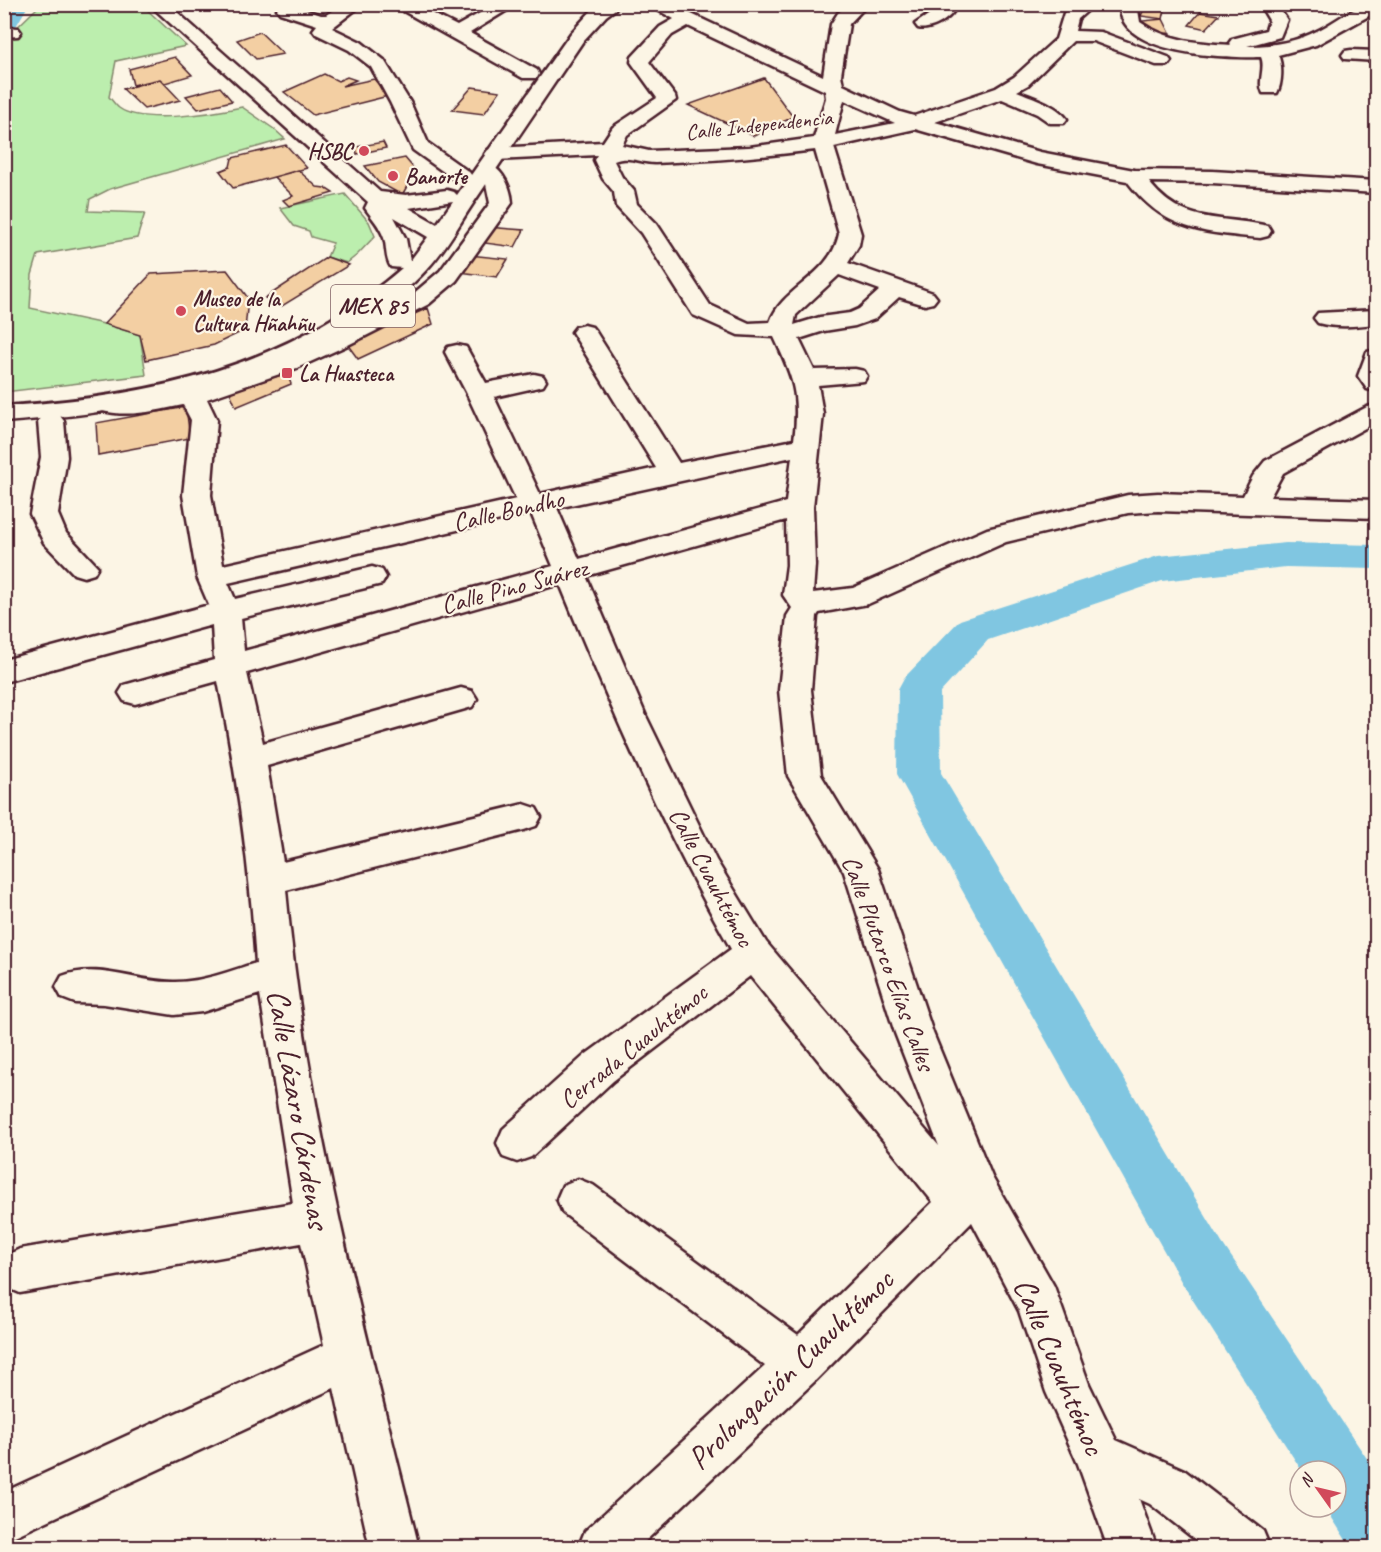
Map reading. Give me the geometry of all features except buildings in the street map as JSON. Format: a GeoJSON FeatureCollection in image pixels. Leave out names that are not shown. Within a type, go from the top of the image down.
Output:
{"type":"FeatureCollection","features":[{"type":"Feature","properties":{"kind":"street"},"geometry":{"type":"LineString","coordinates":[[157,4],[376,198],[434,232]]}},
{"type":"Feature","properties":{"kind":"street"},"geometry":{"type":"LineString","coordinates":[[327,26],[355,4]]}},
{"type":"Feature","properties":{"kind":"street"},"geometry":{"type":"LineString","coordinates":[[399,4],[530,74]]}},
{"type":"Feature","properties":{"kind":"street"},"geometry":{"type":"LineString","coordinates":[[457,33],[509,4]]}},
{"type":"Feature","properties":{"kind":"street","name":"MEX 85"},"geometry":{"type":"LineString","coordinates":[[355,326],[420,264],[447,196],[530,74],[566,30],[593,4]]}},
{"type":"Feature","properties":{"kind":"street","name":"MEX 85"},"geometry":{"type":"LineString","coordinates":[[4,396],[63,393],[120,385],[188,370],[279,340],[337,309],[378,282],[434,232],[490,161],[577,37],[600,12],[614,4]]}},
{"type":"Feature","properties":{"kind":"street"},"geometry":{"type":"LineString","coordinates":[[655,4],[874,108],[911,122],[1037,158],[1134,176],[1212,177],[1377,187]]}},
{"type":"Feature","properties":{"kind":"street"},"geometry":{"type":"LineString","coordinates":[[860,4],[844,17],[840,24],[832,75],[835,98],[823,143],[850,234],[850,244],[834,266],[786,312],[782,321],[783,332],[805,378],[810,414],[784,540],[779,594],[782,603],[816,615],[997,535],[1128,504],[1158,502],[1377,509]]}},
{"type":"Feature","properties":{"kind":"street"},"geometry":{"type":"LineString","coordinates":[[924,24],[945,12],[946,9],[942,4]]}},
{"type":"Feature","properties":{"kind":"street","name":"Calle Independencia"},"geometry":{"type":"LineString","coordinates":[[490,161],[616,149],[649,157],[749,153],[823,143],[898,128],[1003,92],[1021,81],[1064,41],[1070,17],[1087,4]]}},
{"type":"Feature","properties":{"kind":"street"},"geometry":{"type":"LineString","coordinates":[[1129,4],[1128,15],[1134,27],[1157,38],[1204,48],[1267,51],[1286,48],[1319,37],[1350,12],[1377,5]]}},
{"type":"Feature","properties":{"kind":"street"},"geometry":{"type":"LineString","coordinates":[[286,9],[320,20],[378,64],[400,102],[420,146],[462,176]]}},
{"type":"Feature","properties":{"kind":"street"},"geometry":{"type":"LineString","coordinates":[[1180,44],[1245,43],[1274,33],[1278,20],[1272,9]]}},
{"type":"Feature","properties":{"kind":"street"},"geometry":{"type":"LineString","coordinates":[[722,15],[666,31],[641,57],[640,62],[666,96],[666,100],[620,131],[614,138],[616,149],[604,160],[613,179],[624,191],[627,206],[649,230],[701,310],[710,316],[746,330],[783,332],[855,319],[867,314],[896,287]]}},
{"type":"Feature","properties":{"kind":"street"},"geometry":{"type":"LineString","coordinates":[[1066,36],[1095,36],[1176,64]]}},
{"type":"Feature","properties":{"kind":"street"},"geometry":{"type":"LineString","coordinates":[[1267,51],[1272,62],[1270,89]]}},
{"type":"Feature","properties":{"kind":"street"},"geometry":{"type":"LineString","coordinates":[[1351,55],[1377,56]]}},
{"type":"Feature","properties":{"kind":"street"},"geometry":{"type":"LineString","coordinates":[[1003,92],[1044,110],[1057,119]]}},
{"type":"Feature","properties":{"kind":"street"},"geometry":{"type":"LineString","coordinates":[[4,414],[51,412],[101,405],[138,407],[288,363],[355,326],[427,294],[448,276],[501,202],[501,191],[490,161]]}},
{"type":"Feature","properties":{"kind":"street"},"geometry":{"type":"LineString","coordinates":[[1134,176],[1145,193],[1176,218],[1203,226],[1260,231]]}},
{"type":"Feature","properties":{"kind":"street"},"geometry":{"type":"LineString","coordinates":[[376,198],[416,203],[447,196]]}},
{"type":"Feature","properties":{"kind":"street"},"geometry":{"type":"LineString","coordinates":[[376,198],[376,208],[393,228],[398,243],[399,262]]}},
{"type":"Feature","properties":{"kind":"street"},"geometry":{"type":"LineString","coordinates":[[834,266],[925,298]]}},
{"type":"Feature","properties":{"kind":"street"},"geometry":{"type":"LineString","coordinates":[[400,285],[427,294]]}},
{"type":"Feature","properties":{"kind":"street"},"geometry":{"type":"LineString","coordinates":[[1326,318],[1349,320],[1377,317]]}},
{"type":"Feature","properties":{"kind":"street"},"geometry":{"type":"LineString","coordinates":[[584,332],[672,473]]}},
{"type":"Feature","properties":{"kind":"street","name":"Calle Cuauhtémoc"},"geometry":{"type":"LineString","coordinates":[[457,352],[570,571],[630,716],[703,868],[753,953],[968,1196],[1038,1302],[1069,1392],[1099,1457],[1133,1548]]}},
{"type":"Feature","properties":{"kind":"street"},"geometry":{"type":"LineString","coordinates":[[1377,357],[1370,376],[1377,384]]}},
{"type":"Feature","properties":{"kind":"street"},"geometry":{"type":"LineString","coordinates":[[805,378],[855,376]]}},
{"type":"Feature","properties":{"kind":"street"},"geometry":{"type":"LineString","coordinates":[[479,392],[534,381]]}},
{"type":"Feature","properties":{"kind":"street","name":"Calle Lázaro Cárdenas"},"geometry":{"type":"LineString","coordinates":[[192,391],[204,420],[197,495],[211,577],[226,611],[230,665],[250,759],[268,880],[275,974],[317,1220],[395,1548]]}},
{"type":"Feature","properties":{"kind":"street"},"geometry":{"type":"LineString","coordinates":[[4,420],[51,421],[80,414],[101,405]]}},
{"type":"Feature","properties":{"kind":"street"},"geometry":{"type":"LineString","coordinates":[[1252,505],[1266,476],[1274,466],[1377,412]]}},
{"type":"Feature","properties":{"kind":"street"},"geometry":{"type":"LineString","coordinates":[[51,421],[54,457],[44,514],[54,537],[84,567]]}},
{"type":"Feature","properties":{"kind":"street","name":"Calle Bondho"},"geometry":{"type":"LineString","coordinates":[[211,577],[672,473],[805,446]]}},
{"type":"Feature","properties":{"kind":"street","name":"Calle Pino Suárez"},"geometry":{"type":"LineString","coordinates":[[135,693],[789,510]]}},
{"type":"Feature","properties":{"kind":"street"},"geometry":{"type":"LineString","coordinates":[[4,671],[226,611],[372,577]]}},
{"type":"Feature","properties":{"kind":"street","name":"Calle Plutarco Elías Calles"},"geometry":{"type":"LineString","coordinates":[[805,610],[795,690],[805,776],[861,869],[968,1196]]}},
{"type":"Feature","properties":{"kind":"street"},"geometry":{"type":"LineString","coordinates":[[250,759],[461,699]]}},
{"type":"Feature","properties":{"kind":"street"},"geometry":{"type":"LineString","coordinates":[[268,880],[524,817]]}},
{"type":"Feature","properties":{"kind":"street","name":"Cerrada Cuauhtémoc"},"geometry":{"type":"LineString","coordinates":[[517,1143],[599,1068],[753,953]]}},
{"type":"Feature","properties":{"kind":"street"},"geometry":{"type":"LineString","coordinates":[[75,987],[105,988],[174,999],[202,996],[275,974]]}},
{"type":"Feature","properties":{"kind":"street","name":"Prolongación Cuauhtémoc"},"geometry":{"type":"LineString","coordinates":[[602,1548],[800,1364],[968,1196]]}},
{"type":"Feature","properties":{"kind":"street"},"geometry":{"type":"LineString","coordinates":[[578,1199],[800,1364]]}},
{"type":"Feature","properties":{"kind":"street"},"geometry":{"type":"LineString","coordinates":[[20,1271],[317,1220]]}},
{"type":"Feature","properties":{"kind":"street"},"geometry":{"type":"LineString","coordinates":[[4,1517],[350,1357]]}},
{"type":"Feature","properties":{"kind":"street"},"geometry":{"type":"LineString","coordinates":[[1099,1457],[1167,1487],[1246,1548]]}},
{"type":"Feature","properties":{"kind":"green space"},"geometry":{"type":"Polygon","coordinates":[[[40,5],[142,5],[186,46],[116,61],[109,97],[119,108],[144,116],[161,117],[242,107],[285,139],[110,189],[90,199],[88,211],[145,213],[137,238],[38,255],[32,275],[30,308],[104,324],[140,335],[146,375],[5,392],[4,40],[40,5]]]}},
{"type":"Feature","properties":{"kind":"green space"},"geometry":{"type":"Polygon","coordinates":[[[345,194],[369,222],[375,236],[347,263],[327,257],[333,243],[311,237],[309,231],[294,226],[280,208],[345,194]]]}},
{"type":"Feature","properties":{"kind":"waterway"},"geometry":{"type":"LineString","coordinates":[[4,28],[18,4]]}},
{"type":"Feature","properties":{"kind":"waterway"},"geometry":{"type":"LineString","coordinates":[[1376,557],[1286,555],[1158,569],[974,630],[919,689],[919,774],[1202,1263],[1376,1528]]}},
{"type":"Feature","properties":{"kind":"place","name":"HSBC"},"geometry":{"type":"Point","coordinates":[364,151]}},
{"type":"Feature","properties":{"kind":"place","name":"Banorte"},"geometry":{"type":"Point","coordinates":[393,176]}},
{"type":"Feature","properties":{"kind":"place","name":"Museo de la Cultura Hñahñu"},"geometry":{"type":"Point","coordinates":[181,311]}},
{"type":"Feature","properties":{"kind":"place","name":"La Huasteca"},"geometry":{"type":"Point","coordinates":[287,373]}}]}
